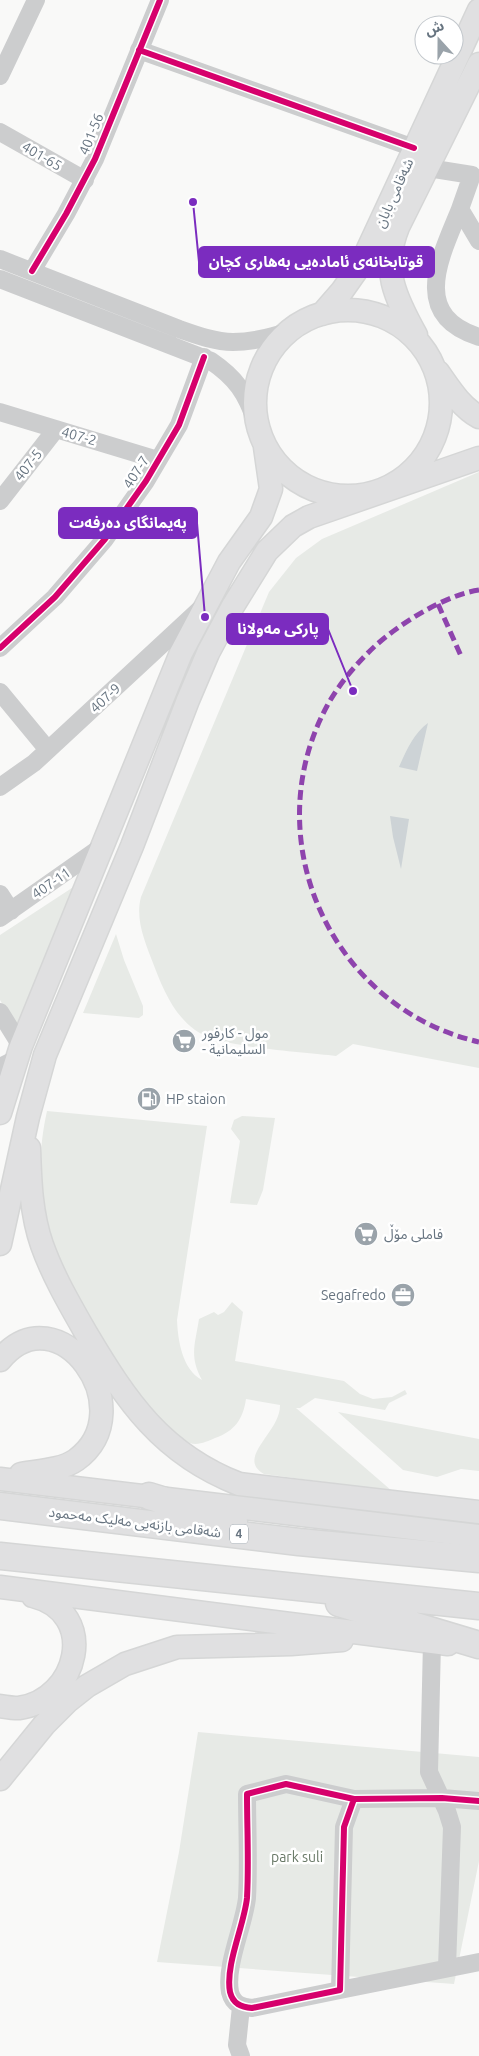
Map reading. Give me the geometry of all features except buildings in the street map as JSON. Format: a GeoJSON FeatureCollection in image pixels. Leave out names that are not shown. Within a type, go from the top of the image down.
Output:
{"type":"FeatureCollection","features":[{"type":"Feature","properties":{"kind":"highway"},"geometry":{"type":"LineString","coordinates":[[149,1496],[300,1542]]}},
{"type":"Feature","properties":{"kind":"highway","name":"شەقامی بازنەیی مەلیک مەحمود"},"geometry":{"type":"LineString","coordinates":[[0,1506],[300,1542],[479,1559]]}},
{"type":"Feature","properties":{"kind":"highway"},"geometry":{"type":"LineString","coordinates":[[0,1556],[479,1606]]}},
{"type":"Feature","properties":{"kind":"highway"},"geometry":{"type":"LineString","coordinates":[[276,1585],[479,1646]]}},
{"type":"Feature","properties":{"kind":"main road","name":"شەقامی بابان"},"geometry":{"type":"LineString","coordinates":[[322,314],[352,278],[361,264],[479,10]]}},
{"type":"Feature","properties":{"kind":"main road","name":"شەقامی بابان"},"geometry":{"type":"LineString","coordinates":[[428,357],[399,305],[389,264],[393,240],[479,64]]}},
{"type":"Feature","properties":{"kind":"main road"},"geometry":{"type":"LineString","coordinates":[[0,1113],[13,1058],[181,653],[229,562],[261,517],[271,489],[265,447],[256,422],[254,397],[260,373],[271,350],[288,332],[304,321],[322,314],[346,310],[369,313],[391,321],[411,335],[455,397],[479,417]]}},
{"type":"Feature","properties":{"kind":"main road"},"geometry":{"type":"LineString","coordinates":[[0,1244],[28,1118],[46,1055],[132,846],[208,653],[233,606],[267,551],[293,526],[309,517],[355,502],[388,488],[421,460],[434,435],[438,422],[440,401],[438,381],[428,357]]}},
{"type":"Feature","properties":{"kind":"main road"},"geometry":{"type":"LineString","coordinates":[[265,447],[279,466],[297,482],[319,492],[343,496],[367,494],[479,458]]}},
{"type":"Feature","properties":{"kind":"main road"},"geometry":{"type":"LineString","coordinates":[[28,1118],[30,1187],[35,1216],[42,1244],[56,1278],[72,1309],[113,1376],[140,1414],[175,1449],[205,1469],[239,1484],[479,1512]]}},
{"type":"Feature","properties":{"kind":"main road"},"geometry":{"type":"LineString","coordinates":[[0,1360],[14,1346],[30,1340],[47,1339],[66,1345],[81,1357],[93,1375],[98,1386],[102,1408],[101,1420],[95,1439],[89,1448],[75,1461],[59,1467],[0,1478]]}},
{"type":"Feature","properties":{"kind":"main road"},"geometry":{"type":"LineString","coordinates":[[0,1478],[479,1536]]}},
{"type":"Feature","properties":{"kind":"main road"},"geometry":{"type":"LineString","coordinates":[[296,1514],[328,1494]]}},
{"type":"Feature","properties":{"kind":"main road"},"geometry":{"type":"LineString","coordinates":[[0,1588],[432,1642],[479,1646]]}},
{"type":"Feature","properties":{"kind":"main road"},"geometry":{"type":"LineString","coordinates":[[0,1588],[38,1598],[59,1610],[67,1620],[74,1635],[75,1651],[70,1668],[50,1694],[35,1704],[19,1708],[0,1706]]}},
{"type":"Feature","properties":{"kind":"main road"},"geometry":{"type":"LineString","coordinates":[[0,1779],[44,1725],[68,1701],[106,1674],[146,1656],[177,1647],[292,1644],[388,1636]]}},
{"type":"Feature","properties":{"kind":"street"},"geometry":{"type":"LineString","coordinates":[[0,76],[36,0]]}},
{"type":"Feature","properties":{"kind":"street","name":"401-56"},"geometry":{"type":"LineString","coordinates":[[32,271],[85,180],[95,159],[160,0]]}},
{"type":"Feature","properties":{"kind":"street"},"geometry":{"type":"LineString","coordinates":[[139,50],[414,148]]}},
{"type":"Feature","properties":{"kind":"street","name":"401-65"},"geometry":{"type":"LineString","coordinates":[[0,132],[85,180]]}},
{"type":"Feature","properties":{"kind":"street"},"geometry":{"type":"LineString","coordinates":[[428,168],[476,172],[436,272],[436,292],[444,313],[450,321],[459,328],[479,337]]}},
{"type":"Feature","properties":{"kind":"street"},"geometry":{"type":"LineString","coordinates":[[460,209],[479,241]]}},
{"type":"Feature","properties":{"kind":"street"},"geometry":{"type":"LineString","coordinates":[[0,258],[179,330],[206,338],[232,342],[261,339],[288,332]]}},
{"type":"Feature","properties":{"kind":"street"},"geometry":{"type":"LineString","coordinates":[[1,283],[204,357],[224,370],[240,387],[249,400],[256,422]]}},
{"type":"Feature","properties":{"kind":"street","name":"407-7"},"geometry":{"type":"LineString","coordinates":[[0,648],[55,597],[105,539],[146,481],[179,425],[204,357]]}},
{"type":"Feature","properties":{"kind":"street","name":"407-2"},"geometry":{"type":"LineString","coordinates":[[0,412],[158,460]]}},
{"type":"Feature","properties":{"kind":"street","name":"407-5"},"geometry":{"type":"LineString","coordinates":[[0,501],[56,429]]}},
{"type":"Feature","properties":{"kind":"street","name":"407-9"},"geometry":{"type":"LineString","coordinates":[[0,787],[34,764],[207,603]]}},
{"type":"Feature","properties":{"kind":"street"},"geometry":{"type":"LineString","coordinates":[[0,692],[48,750]]}},
{"type":"Feature","properties":{"kind":"street","name":"407-11"},"geometry":{"type":"LineString","coordinates":[[5,915],[101,847]]}},
{"type":"Feature","properties":{"kind":"street"},"geometry":{"type":"LineString","coordinates":[[0,894],[5,915]]}},
{"type":"Feature","properties":{"kind":"street"},"geometry":{"type":"LineString","coordinates":[[0,1012],[13,1058]]}},
{"type":"Feature","properties":{"kind":"street"},"geometry":{"type":"LineString","coordinates":[[432,1642],[429,1772],[442,1798],[452,1827],[446,1967]]}},
{"type":"Feature","properties":{"kind":"street"},"geometry":{"type":"LineString","coordinates":[[479,1801],[442,1798],[354,1799],[286,1784],[247,1794],[246,1899],[229,1977],[230,1992],[234,2001],[241,2007],[252,2008],[446,1967],[479,1962]]}},
{"type":"Feature","properties":{"kind":"street"},"geometry":{"type":"LineString","coordinates":[[340,1990],[344,1827],[354,1799]]}},
{"type":"Feature","properties":{"kind":"street"},"geometry":{"type":"LineString","coordinates":[[241,2007],[238,2045],[241,2056]]}},
{"type":"Feature","properties":{"kind":"green space"},"geometry":{"type":"Polygon","coordinates":[[[479,472],[479,1068],[353,1044],[336,1056],[242,1045],[207,1036],[187,1024],[174,1008],[164,991],[144,939],[139,905],[269,592],[296,558],[322,539],[479,472]]]}},
{"type":"Feature","properties":{"kind":"green space"},"geometry":{"type":"Polygon","coordinates":[[[78,884],[17,1029],[0,1000],[0,935],[78,884]]]}},
{"type":"Feature","properties":{"kind":"green space"},"geometry":{"type":"Polygon","coordinates":[[[116,934],[124,960],[143,1006],[143,1015],[139,1018],[83,1013],[116,934]]]}},
{"type":"Feature","properties":{"kind":"green space"},"geometry":{"type":"Polygon","coordinates":[[[47,1111],[207,1126],[177,1320],[180,1345],[186,1362],[195,1375],[202,1380],[194,1357],[199,1319],[214,1312],[218,1315],[224,1312],[232,1302],[243,1312],[235,1361],[344,1381],[360,1394],[373,1399],[392,1397],[405,1390],[407,1394],[389,1403],[385,1410],[315,1398],[300,1408],[296,1408],[392,1491],[264,1474],[256,1468],[254,1460],[257,1452],[274,1425],[280,1405],[246,1399],[243,1413],[233,1428],[206,1442],[196,1444],[190,1443],[171,1431],[150,1409],[127,1379],[105,1345],[67,1275],[46,1223],[41,1166],[47,1111]]]}},
{"type":"Feature","properties":{"kind":"green space"},"geometry":{"type":"Polygon","coordinates":[[[242,1116],[275,1118],[263,1190],[257,1205],[230,1203],[240,1141],[231,1129],[234,1120],[242,1116]]]}},
{"type":"Feature","properties":{"kind":"green space"},"geometry":{"type":"Polygon","coordinates":[[[338,1412],[479,1439],[479,1471],[461,1469],[437,1477],[403,1470],[338,1412]]]}},
{"type":"Feature","properties":{"kind":"green space","name":"park suli"},"geometry":{"type":"Polygon","coordinates":[[[198,1732],[479,1757],[479,1861],[454,1984],[157,1962],[179,1852],[198,1732]]]}},
{"type":"Feature","properties":{"kind":"shaded area"},"geometry":{"type":"Polygon","coordinates":[[[428,723],[417,771],[399,767],[415,737],[428,723]]]}},
{"type":"Feature","properties":{"kind":"shaded area"},"geometry":{"type":"Polygon","coordinates":[[[390,816],[409,819],[401,869],[393,837],[390,816]]]}},
{"type":"Feature","properties":{"kind":"marked path"},"geometry":{"type":"LineString","coordinates":[[479,590],[437,604],[409,620],[374,647],[348,675],[327,706],[307,757],[300,810],[304,862],[320,911],[347,956],[383,994],[427,1023],[479,1042]]}},
{"type":"Feature","properties":{"kind":"marked path"},"geometry":{"type":"LineString","coordinates":[[438,604],[461,656]]}},
{"type":"Feature","properties":{"kind":"cycle path"},"geometry":{"type":"LineString","coordinates":[[32,271],[66,214],[95,159],[160,0]]}},
{"type":"Feature","properties":{"kind":"cycle path"},"geometry":{"type":"LineString","coordinates":[[139,50],[414,148]]}},
{"type":"Feature","properties":{"kind":"cycle path"},"geometry":{"type":"LineString","coordinates":[[0,648],[55,597],[105,539],[146,481],[179,425],[204,357]]}},
{"type":"Feature","properties":{"kind":"cycle path"},"geometry":{"type":"LineString","coordinates":[[354,1799],[286,1784],[247,1794],[247,1898],[232,1958],[229,1981],[231,1996],[238,2004],[252,2008],[340,1990],[344,1827],[354,1799],[442,1798],[479,1801]]}},
{"type":"Feature","properties":{"kind":"place","name":"قوتابخانەی ئامادەیی بەهاری کچان"},"geometry":{"type":"Point","coordinates":[193,202]}},
{"type":"Feature","properties":{"kind":"place","name":"پەیمانگای دەرفەت"},"geometry":{"type":"Point","coordinates":[205,617]}},
{"type":"Feature","properties":{"kind":"place","name":"پارکی مەولانا"},"geometry":{"type":"Point","coordinates":[353,691]}},
{"type":"Feature","properties":{"kind":"place","name":"مول - كارفور - السليمانية"},"geometry":{"type":"Point","coordinates":[184,1041]}},
{"type":"Feature","properties":{"kind":"place","name":"HP staion"},"geometry":{"type":"Point","coordinates":[149,1099]}},
{"type":"Feature","properties":{"kind":"place","name":"فاملی مۆڵ"},"geometry":{"type":"Point","coordinates":[366,1234]}},
{"type":"Feature","properties":{"kind":"place","name":"Segafredo"},"geometry":{"type":"Point","coordinates":[403,1295]}}]}
